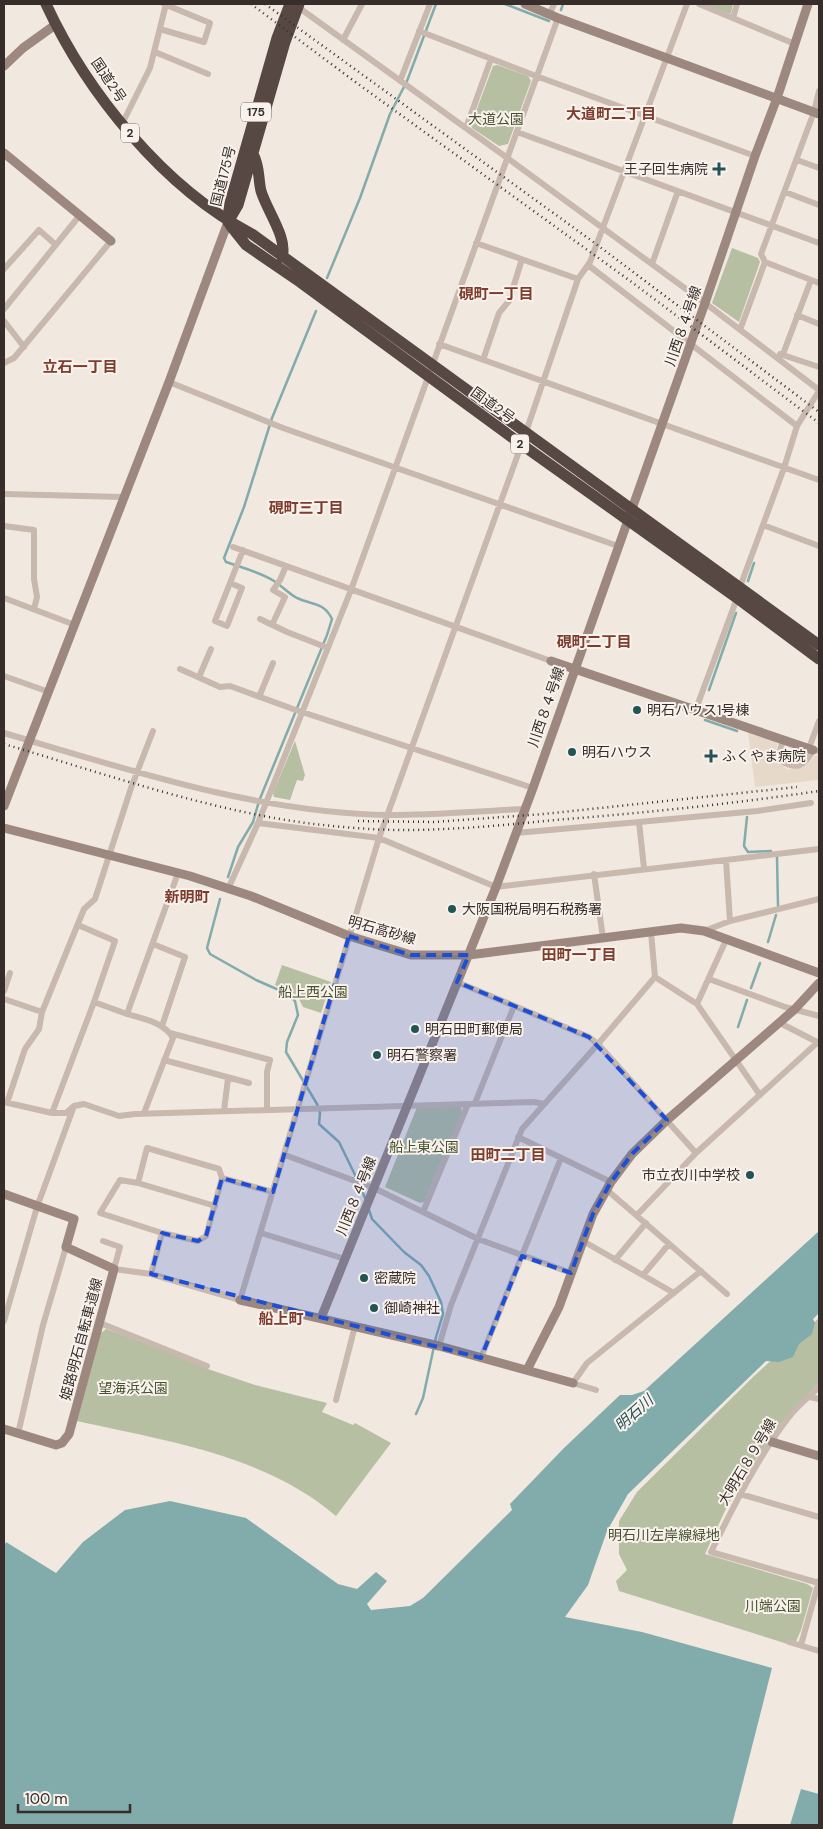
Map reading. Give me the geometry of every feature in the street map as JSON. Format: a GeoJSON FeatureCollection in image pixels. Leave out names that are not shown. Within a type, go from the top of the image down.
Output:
{"type":"FeatureCollection","features":[{"type":"Feature","properties":{"kind":"highway","name":"国道2号"},"geometry":{"type":"LineString","coordinates":[[46,4],[55,25],[92,84],[122,124],[174,179],[228,222],[252,234],[430,371],[521,444],[630,515],[738,592],[819,645]]}},
{"type":"Feature","properties":{"kind":"highway","name":"国道175号"},"geometry":{"type":"LineString","coordinates":[[228,222],[238,205],[254,154],[296,5]]}},
{"type":"Feature","properties":{"kind":"highway","name":"国道175号"},"geometry":{"type":"LineString","coordinates":[[228,222],[230,203],[277,38],[296,5]]}},
{"type":"Feature","properties":{"kind":"highway","name":"175"},"geometry":{"type":"LineString","coordinates":[[254,154],[258,161],[261,189],[267,208],[284,242],[282,257]]}},
{"type":"Feature","properties":{"kind":"highway","name":"国道2号"},"geometry":{"type":"LineString","coordinates":[[228,222],[246,245],[430,371],[526,432],[630,515]]}},
{"type":"Feature","properties":{"kind":"highway","name":"国道2号"},"geometry":{"type":"LineString","coordinates":[[738,592],[819,660]]}},
{"type":"Feature","properties":{"kind":"street"},"geometry":{"type":"LineString","coordinates":[[122,124],[150,68],[165,4],[210,23],[204,42],[160,29]]}},
{"type":"Feature","properties":{"kind":"street"},"geometry":{"type":"LineString","coordinates":[[344,40],[362,4]]}},
{"type":"Feature","properties":{"kind":"street"},"geometry":{"type":"LineString","coordinates":[[400,81],[430,4]]}},
{"type":"Feature","properties":{"kind":"street"},"geometry":{"type":"LineString","coordinates":[[525,4],[817,113]]}},
{"type":"Feature","properties":{"kind":"street"},"geometry":{"type":"LineString","coordinates":[[228,889],[258,823],[351,590],[506,157],[517,132],[554,15],[554,4]]}},
{"type":"Feature","properties":{"kind":"street"},"geometry":{"type":"LineString","coordinates":[[240,1300],[379,838],[526,432],[578,280],[588,265],[603,228],[687,4]]}},
{"type":"Feature","properties":{"kind":"street"},"geometry":{"type":"LineString","coordinates":[[699,4],[795,44]]}},
{"type":"Feature","properties":{"kind":"street"},"geometry":{"type":"LineString","coordinates":[[733,18],[737,4]]}},
{"type":"Feature","properties":{"kind":"street","name":"川西８４号線"},"geometry":{"type":"LineString","coordinates":[[321,1318],[496,887],[533,788],[663,424],[808,4]]}},
{"type":"Feature","properties":{"kind":"street"},"geometry":{"type":"LineString","coordinates":[[296,5],[705,303],[819,391],[797,426],[764,525],[696,709]]}},
{"type":"Feature","properties":{"kind":"street"},"geometry":{"type":"LineString","coordinates":[[4,66],[55,25]]}},
{"type":"Feature","properties":{"kind":"street"},"geometry":{"type":"LineString","coordinates":[[419,31],[755,156]]}},
{"type":"Feature","properties":{"kind":"street"},"geometry":{"type":"LineString","coordinates":[[155,52],[208,74]]}},
{"type":"Feature","properties":{"kind":"street"},"geometry":{"type":"LineString","coordinates":[[466,128],[491,59]]}},
{"type":"Feature","properties":{"kind":"street"},"geometry":{"type":"LineString","coordinates":[[819,91],[817,113],[761,254],[765,262],[819,283]]}},
{"type":"Feature","properties":{"kind":"street"},"geometry":{"type":"LineString","coordinates":[[517,132],[819,242]]}},
{"type":"Feature","properties":{"kind":"street"},"geometry":{"type":"LineString","coordinates":[[4,153],[111,241],[24,347],[14,358],[4,363]]}},
{"type":"Feature","properties":{"kind":"street"},"geometry":{"type":"LineString","coordinates":[[797,160],[819,168]]}},
{"type":"Feature","properties":{"kind":"street"},"geometry":{"type":"LineString","coordinates":[[652,264],[678,190]]}},
{"type":"Feature","properties":{"kind":"street"},"geometry":{"type":"LineString","coordinates":[[785,192],[819,205]]}},
{"type":"Feature","properties":{"kind":"street"},"geometry":{"type":"LineString","coordinates":[[4,309],[80,215]]}},
{"type":"Feature","properties":{"kind":"street"},"geometry":{"type":"LineString","coordinates":[[4,806],[29,740],[50,692],[123,497],[169,382],[228,222]]}},
{"type":"Feature","properties":{"kind":"street"},"geometry":{"type":"LineString","coordinates":[[4,269],[39,230],[56,245]]}},
{"type":"Feature","properties":{"kind":"street"},"geometry":{"type":"LineString","coordinates":[[476,243],[578,280]]}},
{"type":"Feature","properties":{"kind":"street"},"geometry":{"type":"LineString","coordinates":[[482,360],[499,313],[509,301],[522,259]]}},
{"type":"Feature","properties":{"kind":"street"},"geometry":{"type":"LineString","coordinates":[[740,330],[765,262]]}},
{"type":"Feature","properties":{"kind":"street"},"geometry":{"type":"LineString","coordinates":[[588,265],[797,426]]}},
{"type":"Feature","properties":{"kind":"street"},"geometry":{"type":"LineString","coordinates":[[783,354],[810,280]]}},
{"type":"Feature","properties":{"kind":"street"},"geometry":{"type":"LineString","coordinates":[[797,315],[819,324]]}},
{"type":"Feature","properties":{"kind":"street"},"geometry":{"type":"LineString","coordinates":[[4,321],[24,347]]}},
{"type":"Feature","properties":{"kind":"street"},"geometry":{"type":"LineString","coordinates":[[439,344],[819,480]]}},
{"type":"Feature","properties":{"kind":"street"},"geometry":{"type":"LineString","coordinates":[[772,354],[783,354],[819,367]]}},
{"type":"Feature","properties":{"kind":"street"},"geometry":{"type":"LineString","coordinates":[[169,382],[271,423],[618,546]]}},
{"type":"Feature","properties":{"kind":"street"},"geometry":{"type":"LineString","coordinates":[[4,494],[123,497]]}},
{"type":"Feature","properties":{"kind":"street"},"geometry":{"type":"LineString","coordinates":[[764,525],[819,546]]}},
{"type":"Feature","properties":{"kind":"street"},"geometry":{"type":"LineString","coordinates":[[4,526],[34,530],[34,579],[37,596],[34,609]]}},
{"type":"Feature","properties":{"kind":"street"},"geometry":{"type":"LineString","coordinates":[[233,547],[551,661],[814,750]]}},
{"type":"Feature","properties":{"kind":"street"},"geometry":{"type":"LineString","coordinates":[[230,583],[242,588],[227,626],[215,621],[242,550]]}},
{"type":"Feature","properties":{"kind":"street"},"geometry":{"type":"LineString","coordinates":[[272,624],[285,597],[273,590],[286,566]]}},
{"type":"Feature","properties":{"kind":"street"},"geometry":{"type":"LineString","coordinates":[[4,598],[75,625]]}},
{"type":"Feature","properties":{"kind":"street"},"geometry":{"type":"LineString","coordinates":[[260,619],[328,648]]}},
{"type":"Feature","properties":{"kind":"street"},"geometry":{"type":"LineString","coordinates":[[199,678],[210,649]]}},
{"type":"Feature","properties":{"kind":"street"},"geometry":{"type":"LineString","coordinates":[[259,697],[272,663]]}},
{"type":"Feature","properties":{"kind":"street"},"geometry":{"type":"LineString","coordinates":[[180,669],[220,687],[230,686],[293,709],[533,788]]}},
{"type":"Feature","properties":{"kind":"street"},"geometry":{"type":"LineString","coordinates":[[4,676],[50,692]]}},
{"type":"Feature","properties":{"kind":"street"},"geometry":{"type":"LineString","coordinates":[[783,739],[780,751],[781,761],[788,765],[798,766],[807,762],[814,750],[819,721]]}},
{"type":"Feature","properties":{"kind":"street"},"geometry":{"type":"LineString","coordinates":[[153,731],[137,772],[95,900],[84,910],[42,1012],[39,1028],[25,1049],[6,1102],[52,1114],[66,1113],[74,1106],[84,1104],[119,1116],[144,1113],[471,1103],[534,1102],[544,1104]]}},
{"type":"Feature","properties":{"kind":"street"},"geometry":{"type":"LineString","coordinates":[[4,733],[137,772],[226,795],[266,802],[301,807],[388,814],[525,809]]}},
{"type":"Feature","properties":{"kind":"street"},"geometry":{"type":"LineString","coordinates":[[516,833],[757,811],[812,803]]}},
{"type":"Feature","properties":{"kind":"street"},"geometry":{"type":"LineString","coordinates":[[639,822],[644,868]]}},
{"type":"Feature","properties":{"kind":"street"},"geometry":{"type":"LineString","coordinates":[[258,823],[379,838],[496,887],[644,868],[819,849]]}},
{"type":"Feature","properties":{"kind":"street","name":"明石高砂線"},"geometry":{"type":"LineString","coordinates":[[4,828],[178,873],[252,896],[349,936],[411,955],[468,955],[680,928],[704,931],[819,974]]}},
{"type":"Feature","properties":{"kind":"street"},"geometry":{"type":"LineString","coordinates":[[726,860],[730,921]]}},
{"type":"Feature","properties":{"kind":"street"},"geometry":{"type":"LineString","coordinates":[[127,1014],[178,873]]}},
{"type":"Feature","properties":{"kind":"street"},"geometry":{"type":"LineString","coordinates":[[594,874],[603,938]]}},
{"type":"Feature","properties":{"kind":"street"},"geometry":{"type":"LineString","coordinates":[[704,931],[730,921],[817,900],[819,892]]}},
{"type":"Feature","properties":{"kind":"street"},"geometry":{"type":"LineString","coordinates":[[52,1114],[115,941],[78,925]]}},
{"type":"Feature","properties":{"kind":"street"},"geometry":{"type":"LineString","coordinates":[[439,1346],[451,1305],[522,1130],[656,977],[651,932]]}},
{"type":"Feature","properties":{"kind":"street"},"geometry":{"type":"LineString","coordinates":[[697,1004],[726,940]]}},
{"type":"Feature","properties":{"kind":"street"},"geometry":{"type":"LineString","coordinates":[[153,944],[185,958],[162,1026]]}},
{"type":"Feature","properties":{"kind":"street"},"geometry":{"type":"LineString","coordinates":[[4,990],[10,973]]}},
{"type":"Feature","properties":{"kind":"street"},"geometry":{"type":"LineString","coordinates":[[656,977],[697,1004],[760,1095]]}},
{"type":"Feature","properties":{"kind":"street"},"geometry":{"type":"LineString","coordinates":[[709,979],[785,1007],[819,1016]]}},
{"type":"Feature","properties":{"kind":"street"},"geometry":{"type":"LineString","coordinates":[[457,982],[589,1037],[598,1044],[696,1153]]}},
{"type":"Feature","properties":{"kind":"street"},"geometry":{"type":"LineString","coordinates":[[527,1370],[559,1307],[593,1214],[609,1186],[632,1154],[667,1120],[795,1009],[819,983]]}},
{"type":"Feature","properties":{"kind":"street"},"geometry":{"type":"LineString","coordinates":[[4,1000],[42,1012]]}},
{"type":"Feature","properties":{"kind":"street"},"geometry":{"type":"LineString","coordinates":[[94,1002],[162,1026],[170,1032],[270,1060],[267,1072],[267,1110]]}},
{"type":"Feature","properties":{"kind":"street"},"geometry":{"type":"LineString","coordinates":[[423,1212],[514,1006]]}},
{"type":"Feature","properties":{"kind":"street"},"geometry":{"type":"LineString","coordinates":[[637,1214],[696,1153],[819,1042],[780,1022]]}},
{"type":"Feature","properties":{"kind":"street"},"geometry":{"type":"LineString","coordinates":[[144,1113],[173,1038],[170,1032]]}},
{"type":"Feature","properties":{"kind":"street"},"geometry":{"type":"LineString","coordinates":[[164,1060],[249,1083]]}},
{"type":"Feature","properties":{"kind":"street"},"geometry":{"type":"LineString","coordinates":[[224,1111],[228,1078]]}},
{"type":"Feature","properties":{"kind":"street"},"geometry":{"type":"LineString","coordinates":[[4,1321],[37,1207],[74,1106]]}},
{"type":"Feature","properties":{"kind":"street"},"geometry":{"type":"LineString","coordinates":[[518,1137],[561,1158],[609,1186],[669,1244],[727,1294]]}},
{"type":"Feature","properties":{"kind":"street"},"geometry":{"type":"LineString","coordinates":[[138,1183],[147,1148],[219,1169],[222,1178],[215,1206],[206,1236],[198,1241],[162,1233],[100,1213],[120,1180],[138,1183],[215,1206]]}},
{"type":"Feature","properties":{"kind":"street"},"geometry":{"type":"LineString","coordinates":[[285,1155],[374,1188],[478,1239],[571,1273]]}},
{"type":"Feature","properties":{"kind":"street"},"geometry":{"type":"LineString","coordinates":[[481,1358],[561,1158]]}},
{"type":"Feature","properties":{"kind":"street"},"geometry":{"type":"LineString","coordinates":[[222,1178],[274,1192]]}},
{"type":"Feature","properties":{"kind":"street"},"geometry":{"type":"LineString","coordinates":[[4,1194],[74,1219],[43,1325],[18,1434],[4,1429]]}},
{"type":"Feature","properties":{"kind":"street"},"geometry":{"type":"LineString","coordinates":[[615,1260],[646,1222]]}},
{"type":"Feature","properties":{"kind":"street"},"geometry":{"type":"LineString","coordinates":[[261,1232],[345,1259]]}},
{"type":"Feature","properties":{"kind":"street"},"geometry":{"type":"LineString","coordinates":[[151,1274],[162,1233]]}},
{"type":"Feature","properties":{"kind":"street"},"geometry":{"type":"LineString","coordinates":[[102,1241],[120,1247],[114,1269],[151,1274],[240,1300],[439,1346],[596,1390]]}},
{"type":"Feature","properties":{"kind":"street"},"geometry":{"type":"LineString","coordinates":[[583,1241],[644,1274],[674,1293]]}},
{"type":"Feature","properties":{"kind":"street"},"geometry":{"type":"LineString","coordinates":[[644,1274],[669,1244]]}},
{"type":"Feature","properties":{"kind":"street","name":"姫路明石自転車道線"},"geometry":{"type":"LineString","coordinates":[[18,1434],[56,1445],[62,1443],[70,1434],[114,1269],[66,1247]]}},
{"type":"Feature","properties":{"kind":"street"},"geometry":{"type":"LineString","coordinates":[[573,1383],[586,1364],[701,1270]]}},
{"type":"Feature","properties":{"kind":"street"},"geometry":{"type":"LineString","coordinates":[[100,1323],[207,1366]]}},
{"type":"Feature","properties":{"kind":"street"},"geometry":{"type":"LineString","coordinates":[[336,1400],[355,1326]]}},
{"type":"Feature","properties":{"kind":"street","name":"大明石８９号線"},"geometry":{"type":"LineString","coordinates":[[819,1387],[790,1416],[772,1442],[740,1494],[711,1552],[819,1582]]}},
{"type":"Feature","properties":{"kind":"street"},"geometry":{"type":"LineString","coordinates":[[810,1397],[819,1400]]}},
{"type":"Feature","properties":{"kind":"street"},"geometry":{"type":"LineString","coordinates":[[772,1442],[819,1456]]}},
{"type":"Feature","properties":{"kind":"street"},"geometry":{"type":"LineString","coordinates":[[740,1494],[819,1516]]}},
{"type":"Feature","properties":{"kind":"street"},"geometry":{"type":"LineString","coordinates":[[801,1645],[819,1582]]}},
{"type":"Feature","properties":{"kind":"street"},"geometry":{"type":"LineString","coordinates":[[790,1642],[819,1651]]}},
{"type":"Feature","properties":{"kind":"highlighted area"},"geometry":{"type":"Polygon","coordinates":[[[349,936],[411,955],[469,955],[457,982],[589,1037],[667,1120],[632,1154],[611,1182],[593,1214],[571,1273],[522,1256],[481,1358],[151,1274],[162,1233],[198,1241],[206,1236],[222,1178],[273,1192],[349,936]]]}},
{"type":"Feature","properties":{"kind":"green space"},"geometry":{"type":"Polygon","coordinates":[[[705,4],[733,4],[731,13],[728,13],[705,4]]]}},
{"type":"Feature","properties":{"kind":"green space","name":"大道公園"},"geometry":{"type":"Polygon","coordinates":[[[497,65],[528,76],[531,81],[508,144],[499,146],[472,128],[471,125],[493,66],[497,65]]]}},
{"type":"Feature","properties":{"kind":"green space"},"geometry":{"type":"Polygon","coordinates":[[[732,248],[758,258],[760,262],[739,322],[712,303],[732,248]]]}},
{"type":"Feature","properties":{"kind":"green space"},"geometry":{"type":"Polygon","coordinates":[[[295,741],[305,775],[303,781],[297,780],[290,800],[274,797],[273,793],[295,741]]]}},
{"type":"Feature","properties":{"kind":"green space","name":"船上西公園"},"geometry":{"type":"Polygon","coordinates":[[[282,965],[331,982],[321,1013],[303,1007],[297,995],[275,985],[282,965]]]}},
{"type":"Feature","properties":{"kind":"green space","name":"船上東公園"},"geometry":{"type":"Polygon","coordinates":[[[461,1106],[462,1112],[424,1202],[420,1203],[385,1187],[417,1107],[461,1106]]]}},
{"type":"Feature","properties":{"kind":"green space","name":"明石川左岸線緑地"},"geometry":{"type":"Polygon","coordinates":[[[819,1318],[819,1383],[784,1421],[753,1463],[723,1514],[705,1554],[807,1584],[813,1588],[801,1630],[794,1646],[619,1591],[616,1581],[627,1570],[619,1554],[619,1521],[637,1492],[754,1376],[819,1318]]]}},
{"type":"Feature","properties":{"kind":"green space","name":"望海浜公園"},"geometry":{"type":"Polygon","coordinates":[[[106,1329],[204,1365],[205,1368],[255,1385],[327,1403],[322,1412],[353,1425],[355,1423],[391,1443],[336,1516],[308,1495],[278,1478],[246,1464],[179,1444],[77,1421],[101,1333],[106,1329]]]}},
{"type":"Feature","properties":{"kind":"shaded area"},"geometry":{"type":"Polygon","coordinates":[[[748,731],[777,743],[777,758],[787,769],[802,768],[815,755],[819,756],[819,780],[755,787],[748,731]]]}},
{"type":"Feature","properties":{"kind":"water","name":"明石川"},"geometry":{"type":"Polygon","coordinates":[[[819,1231],[819,1313],[813,1319],[815,1323],[812,1334],[799,1344],[793,1357],[779,1362],[766,1361],[628,1494],[607,1531],[588,1585],[565,1617],[642,1632],[772,1668],[732,1825],[4,1825],[4,1547],[6,1542],[56,1573],[83,1542],[125,1510],[170,1501],[246,1518],[338,1584],[357,1589],[376,1572],[387,1581],[367,1604],[371,1610],[410,1606],[423,1598],[512,1510],[510,1504],[564,1448],[620,1395],[632,1395],[644,1391],[819,1231]]]}},
{"type":"Feature","properties":{"kind":"water"},"geometry":{"type":"Polygon","coordinates":[[[801,1789],[819,1794],[819,1825],[790,1825],[801,1789]]]}},
{"type":"Feature","properties":{"kind":"waterway"},"geometry":{"type":"LineString","coordinates":[[327,278],[360,198],[390,114],[407,81],[436,4]]}},
{"type":"Feature","properties":{"kind":"waterway"},"geometry":{"type":"LineString","coordinates":[[505,4],[549,21]]}},
{"type":"Feature","properties":{"kind":"waterway"},"geometry":{"type":"LineString","coordinates":[[561,10],[563,4]]}},
{"type":"Feature","properties":{"kind":"waterway"},"geometry":{"type":"LineString","coordinates":[[228,877],[238,847],[253,822],[259,801],[332,619],[321,607],[297,598],[269,578],[226,562],[224,558],[244,507],[272,418],[316,311]]}},
{"type":"Feature","properties":{"kind":"waterway"},"geometry":{"type":"LineString","coordinates":[[748,581],[754,563]]}},
{"type":"Feature","properties":{"kind":"waterway"},"geometry":{"type":"LineString","coordinates":[[709,690],[736,613]]}},
{"type":"Feature","properties":{"kind":"waterway"},"geometry":{"type":"LineString","coordinates":[[705,720],[737,731]]}},
{"type":"Feature","properties":{"kind":"waterway"},"geometry":{"type":"LineString","coordinates":[[747,817],[744,846],[748,852],[771,851]]}},
{"type":"Feature","properties":{"kind":"waterway"},"geometry":{"type":"LineString","coordinates":[[777,857],[778,906]]}},
{"type":"Feature","properties":{"kind":"waterway"},"geometry":{"type":"LineString","coordinates":[[220,899],[207,948],[210,954],[256,980],[288,994],[295,1001],[298,1015],[287,1042],[286,1052],[317,1104],[320,1113],[319,1124],[339,1142],[357,1179]]}},
{"type":"Feature","properties":{"kind":"waterway"},"geometry":{"type":"LineString","coordinates":[[768,942],[776,915]]}},
{"type":"Feature","properties":{"kind":"waterway"},"geometry":{"type":"LineString","coordinates":[[751,988],[760,963]]}},
{"type":"Feature","properties":{"kind":"waterway"},"geometry":{"type":"LineString","coordinates":[[738,1027],[747,1000]]}},
{"type":"Feature","properties":{"kind":"waterway"},"geometry":{"type":"LineString","coordinates":[[359,1184],[366,1200]]}},
{"type":"Feature","properties":{"kind":"waterway"},"geometry":{"type":"LineString","coordinates":[[369,1210],[372,1219],[404,1252],[421,1265],[429,1276],[441,1302],[443,1314],[423,1398],[416,1414]]}},
{"type":"Feature","properties":{"kind":"railway"},"geometry":{"type":"LineString","coordinates":[[251,4],[633,283],[819,423]]}},
{"type":"Feature","properties":{"kind":"railway"},"geometry":{"type":"LineString","coordinates":[[265,4],[592,241],[819,412]]}},
{"type":"Feature","properties":{"kind":"railway"},"geometry":{"type":"LineString","coordinates":[[4,744],[153,789],[230,809],[306,823],[368,829],[424,830],[499,825],[687,808],[819,791]]}},
{"type":"Feature","properties":{"kind":"railway"},"geometry":{"type":"LineString","coordinates":[[358,821],[434,822],[544,814],[797,787]]}},
{"type":"Feature","properties":{"kind":"place","name":"王子回生病院"},"geometry":{"type":"Point","coordinates":[719,169]}},
{"type":"Feature","properties":{"kind":"place","name":"明石ハウス1号棟"},"geometry":{"type":"Point","coordinates":[637,710]}},
{"type":"Feature","properties":{"kind":"place","name":"明石ハウス"},"geometry":{"type":"Point","coordinates":[572,752]}},
{"type":"Feature","properties":{"kind":"place","name":"ふくやま病院"},"geometry":{"type":"Point","coordinates":[711,756]}},
{"type":"Feature","properties":{"kind":"place","name":"大阪国税局明石税務署"},"geometry":{"type":"Point","coordinates":[452,909]}},
{"type":"Feature","properties":{"kind":"place","name":"明石田町郵便局"},"geometry":{"type":"Point","coordinates":[415,1029]}},
{"type":"Feature","properties":{"kind":"place","name":"明石警察署"},"geometry":{"type":"Point","coordinates":[377,1055]}},
{"type":"Feature","properties":{"kind":"place","name":"市立衣川中学校"},"geometry":{"type":"Point","coordinates":[750,1175]}},
{"type":"Feature","properties":{"kind":"place","name":"密蔵院"},"geometry":{"type":"Point","coordinates":[364,1278]}},
{"type":"Feature","properties":{"kind":"place","name":"御崎神社"},"geometry":{"type":"Point","coordinates":[374,1308]}},
{"type":"Feature","properties":{"kind":"district","name":"大道町二丁目"},"geometry":{"type":"Point","coordinates":[611,114]}},
{"type":"Feature","properties":{"kind":"district","name":"硯町一丁目"},"geometry":{"type":"Point","coordinates":[496,294]}},
{"type":"Feature","properties":{"kind":"district","name":"立石一丁目"},"geometry":{"type":"Point","coordinates":[80,367]}},
{"type":"Feature","properties":{"kind":"district","name":"硯町三丁目"},"geometry":{"type":"Point","coordinates":[306,508]}},
{"type":"Feature","properties":{"kind":"district","name":"硯町二丁目"},"geometry":{"type":"Point","coordinates":[594,642]}},
{"type":"Feature","properties":{"kind":"district","name":"新明町"},"geometry":{"type":"Point","coordinates":[187,897]}},
{"type":"Feature","properties":{"kind":"district","name":"田町一丁目"},"geometry":{"type":"Point","coordinates":[579,955]}},
{"type":"Feature","properties":{"kind":"district","name":"田町二丁目"},"geometry":{"type":"Point","coordinates":[508,1155]}},
{"type":"Feature","properties":{"kind":"district","name":"船上町"},"geometry":{"type":"Point","coordinates":[281,1319]}},
{"type":"Feature","properties":{"kind":"park label","name":"川端公園"},"geometry":{"type":"Point","coordinates":[773,1606]}}]}
